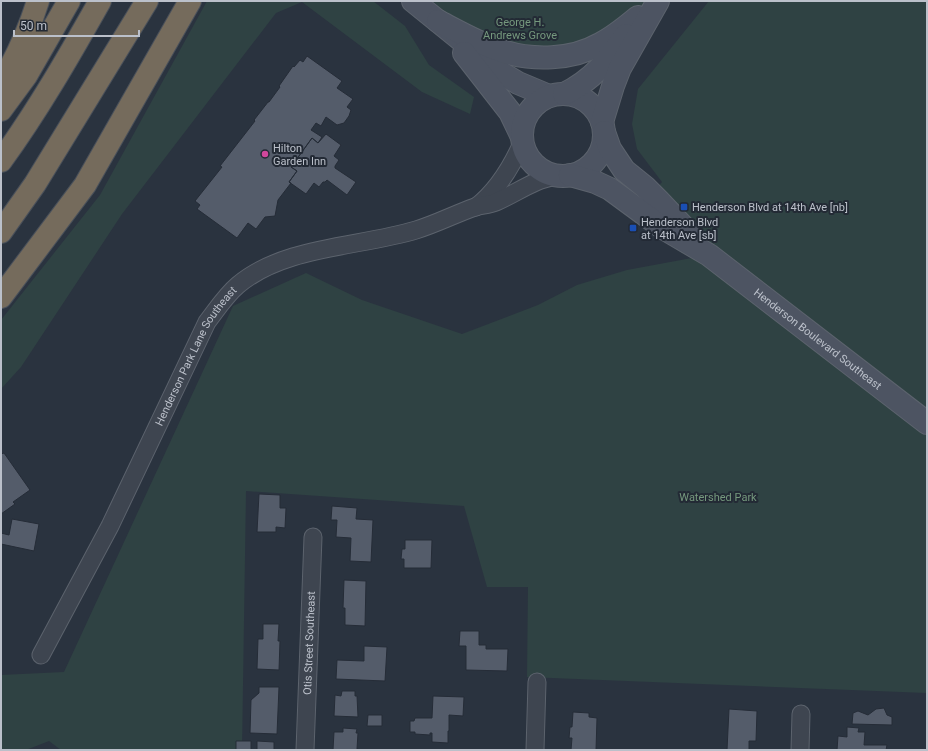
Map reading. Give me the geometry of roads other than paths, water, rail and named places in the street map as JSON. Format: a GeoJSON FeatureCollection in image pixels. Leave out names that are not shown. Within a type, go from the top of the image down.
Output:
{"type":"FeatureCollection","features":[{"type":"Feature","properties":{"kind":"highway"},"geometry":{"type":"LineString","coordinates":[[1,84],[13,62],[32,19],[38,1]]}},
{"type":"Feature","properties":{"kind":"highway"},"geometry":{"type":"LineString","coordinates":[[1,110],[26,76],[69,1]]}},
{"type":"Feature","properties":{"kind":"highway"},"geometry":{"type":"LineString","coordinates":[[1,161],[23,130],[59,73],[100,1]]}},
{"type":"Feature","properties":{"kind":"highway"},"geometry":{"type":"LineString","coordinates":[[1,232],[35,184],[147,1]]}},
{"type":"Feature","properties":{"kind":"highway"},"geometry":{"type":"LineString","coordinates":[[1,297],[85,185],[190,1]]}},
{"type":"Feature","properties":{"kind":"main road"},"geometry":{"type":"LineString","coordinates":[[413,1],[503,74],[518,83],[557,95],[576,96],[588,102],[596,110],[603,127]]}},
{"type":"Feature","properties":{"kind":"main road"},"geometry":{"type":"LineString","coordinates":[[653,1],[638,17],[619,45],[590,78],[578,87],[538,102],[529,111],[523,122],[523,146],[528,157],[536,166],[545,172],[563,175],[582,171],[599,155],[603,144],[603,127],[613,86],[620,68],[658,1]]}},
{"type":"Feature","properties":{"kind":"main road"},"geometry":{"type":"LineString","coordinates":[[438,21],[483,44],[502,51],[523,56],[544,57],[564,56],[584,51],[600,44],[638,17]]}},
{"type":"Feature","properties":{"kind":"main road"},"geometry":{"type":"LineString","coordinates":[[438,21],[501,99],[510,112],[522,138]]}},
{"type":"Feature","properties":{"kind":"main road","name":"Henderson Boulevard Southeast"},"geometry":{"type":"LineString","coordinates":[[603,127],[610,149],[624,170],[659,201],[709,255]]}},
{"type":"Feature","properties":{"kind":"main road","name":"Henderson Boulevard Southeast"},"geometry":{"type":"LineString","coordinates":[[563,175],[595,182],[610,189],[668,231],[709,255],[927,423]]}},
{"type":"Feature","properties":{"kind":"street","name":"Henderson Park Lane Southeast"},"geometry":{"type":"LineString","coordinates":[[476,207],[484,201],[509,170],[522,138]]}},
{"type":"Feature","properties":{"kind":"street","name":"Henderson Park Lane Southeast"},"geometry":{"type":"LineString","coordinates":[[41,655],[110,526],[207,322],[220,304],[238,285],[261,270],[281,260],[416,230],[476,207],[494,203],[538,181],[563,175]]}},
{"type":"Feature","properties":{"kind":"street","name":"Otis Street Southeast"},"geometry":{"type":"LineString","coordinates":[[305,750],[313,537]]}},
{"type":"Feature","properties":{"kind":"street"},"geometry":{"type":"LineString","coordinates":[[535,750],[537,682]]}},
{"type":"Feature","properties":{"kind":"street"},"geometry":{"type":"LineString","coordinates":[[800,750],[801,714]]}},
{"type":"Feature","properties":{"kind":"place","name":"Hilton Garden Inn"},"geometry":{"type":"Point","coordinates":[265,154]}},
{"type":"Feature","properties":{"kind":"place","name":"Henderson Blvd at 14th Ave [nb]"},"geometry":{"type":"Point","coordinates":[684,207]}},
{"type":"Feature","properties":{"kind":"place","name":"Henderson Blvd at 14th Ave [sb]"},"geometry":{"type":"Point","coordinates":[633,228]}},
{"type":"Feature","properties":{"kind":"park label","name":"George H. Andrews Grove"},"geometry":{"type":"Point","coordinates":[520,28]}},
{"type":"Feature","properties":{"kind":"park label","name":"Watershed Park"},"geometry":{"type":"Point","coordinates":[718,497]}}]}
